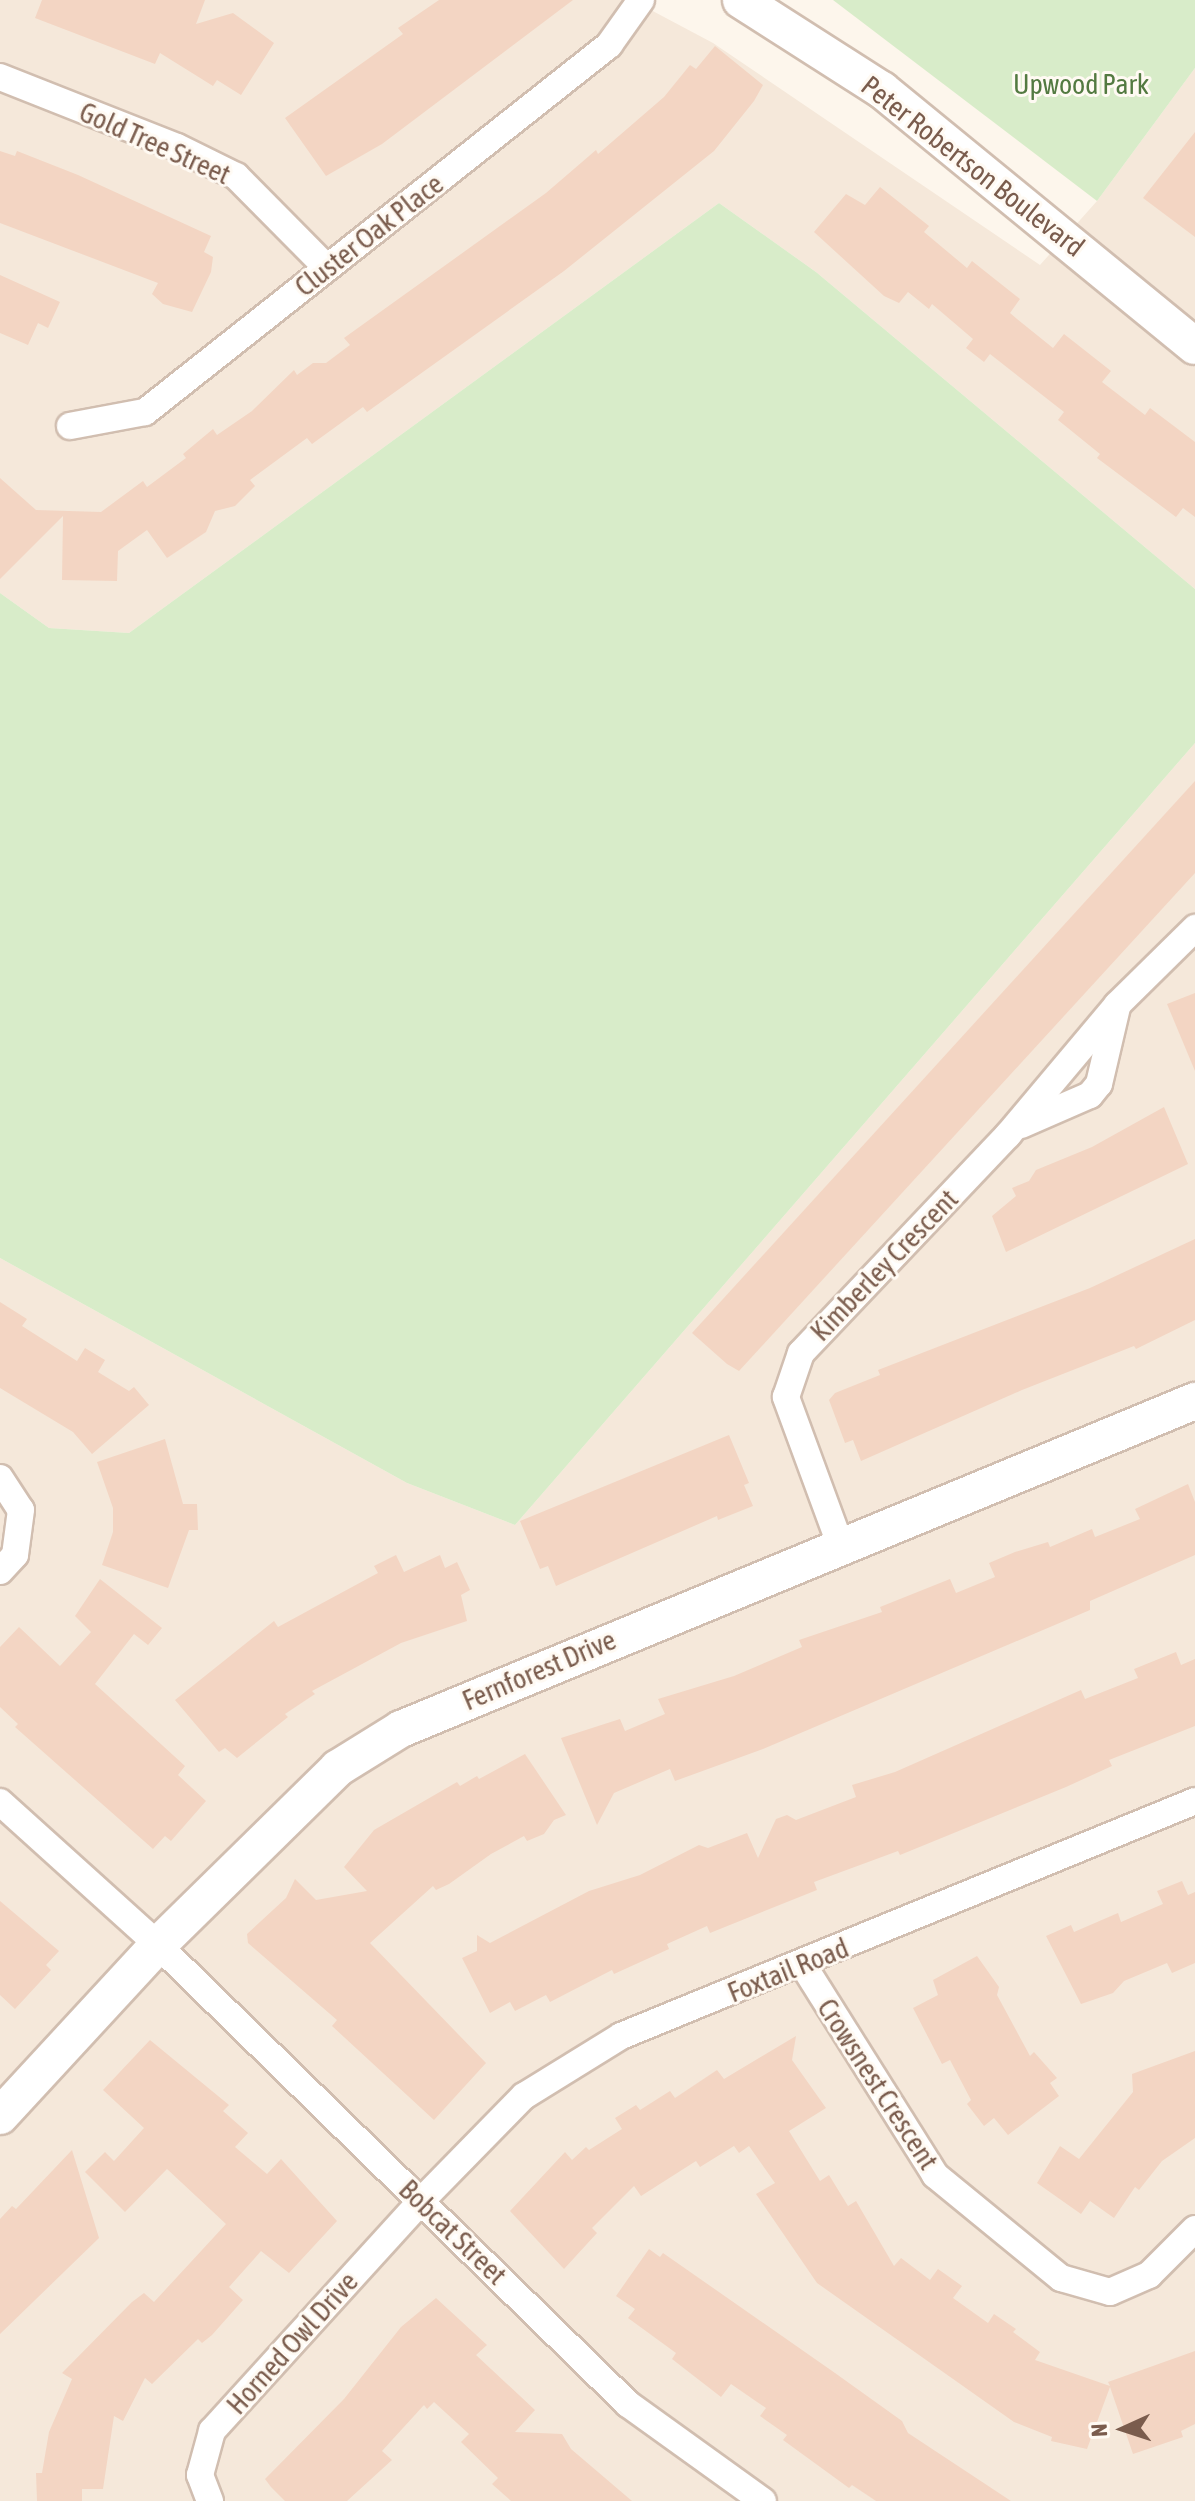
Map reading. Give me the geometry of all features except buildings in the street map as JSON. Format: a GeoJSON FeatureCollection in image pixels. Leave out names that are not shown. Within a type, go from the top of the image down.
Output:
{"type":"FeatureCollection","features":[{"type":"Feature","properties":{"kind":"street","name":"Cluster Oak Place"},"geometry":{"type":"LineString","coordinates":[[70,426],[145,412],[609,45],[641,0]]}},
{"type":"Feature","properties":{"kind":"street","name":"Peter Robertson Boulevard"},"geometry":{"type":"LineString","coordinates":[[741,0],[882,90],[1195,346]]}},
{"type":"Feature","properties":{"kind":"street","name":"Gold Tree Street"},"geometry":{"type":"LineString","coordinates":[[0,77],[177,147],[236,176],[327,268]]}},
{"type":"Feature","properties":{"kind":"street","name":"Kimberley Crescent"},"geometry":{"type":"LineString","coordinates":[[840,1544],[786,1397],[801,1353],[1008,1135],[1117,1005],[1195,928]]}},
{"type":"Feature","properties":{"kind":"street","name":"Kimberley Crescent"},"geometry":{"type":"LineString","coordinates":[[1008,1135],[1090,1095],[1099,1084],[1117,1005]]}},
{"type":"Feature","properties":{"kind":"street","name":"Fernforest Drive"},"geometry":{"type":"LineString","coordinates":[[0,2116],[158,1945],[338,1768],[401,1729],[840,1544],[1195,1401]]}},
{"type":"Feature","properties":{"kind":"street"},"geometry":{"type":"LineString","coordinates":[[0,1478],[21,1510],[15,1555],[0,1571]]}},
{"type":"Feature","properties":{"kind":"street","name":"Foxtail Road"},"geometry":{"type":"LineString","coordinates":[[421,2201],[524,2096],[621,2036],[803,1965],[1195,1801]]}},
{"type":"Feature","properties":{"kind":"street","name":"Bobcat Street"},"geometry":{"type":"LineString","coordinates":[[0,1802],[158,1945],[628,2404],[763,2501]]}},
{"type":"Feature","properties":{"kind":"street","name":"Crowsnest Crescent"},"geometry":{"type":"LineString","coordinates":[[803,1965],[935,2175],[1061,2278],[1110,2292],[1149,2275],[1195,2229]]}},
{"type":"Feature","properties":{"kind":"street","name":"Horned Owl Drive"},"geometry":{"type":"LineString","coordinates":[[210,2501],[200,2475],[212,2431],[421,2201]]}},
{"type":"Feature","properties":{"kind":"shaded area"},"geometry":{"type":"Polygon","coordinates":[[[0,0],[632,0],[713,43],[1040,265],[1097,201],[1195,68],[1195,589],[816,272],[719,203],[129,633],[49,628],[0,593],[0,0]]]}},
{"type":"Feature","properties":{"kind":"shaded area"},"geometry":{"type":"Polygon","coordinates":[[[1195,743],[1195,2501],[0,2501],[0,1258],[407,1483],[515,1525],[1195,743]]]}},
{"type":"Feature","properties":{"kind":"green space","name":"Upwood Park"},"geometry":{"type":"Polygon","coordinates":[[[833,0],[1195,0],[1195,68],[1097,201],[833,0]]]}},
{"type":"Feature","properties":{"kind":"green space"},"geometry":{"type":"Polygon","coordinates":[[[719,203],[816,272],[1195,589],[1195,743],[515,1525],[407,1483],[0,1258],[0,593],[49,628],[129,633],[719,203]]]}}]}
